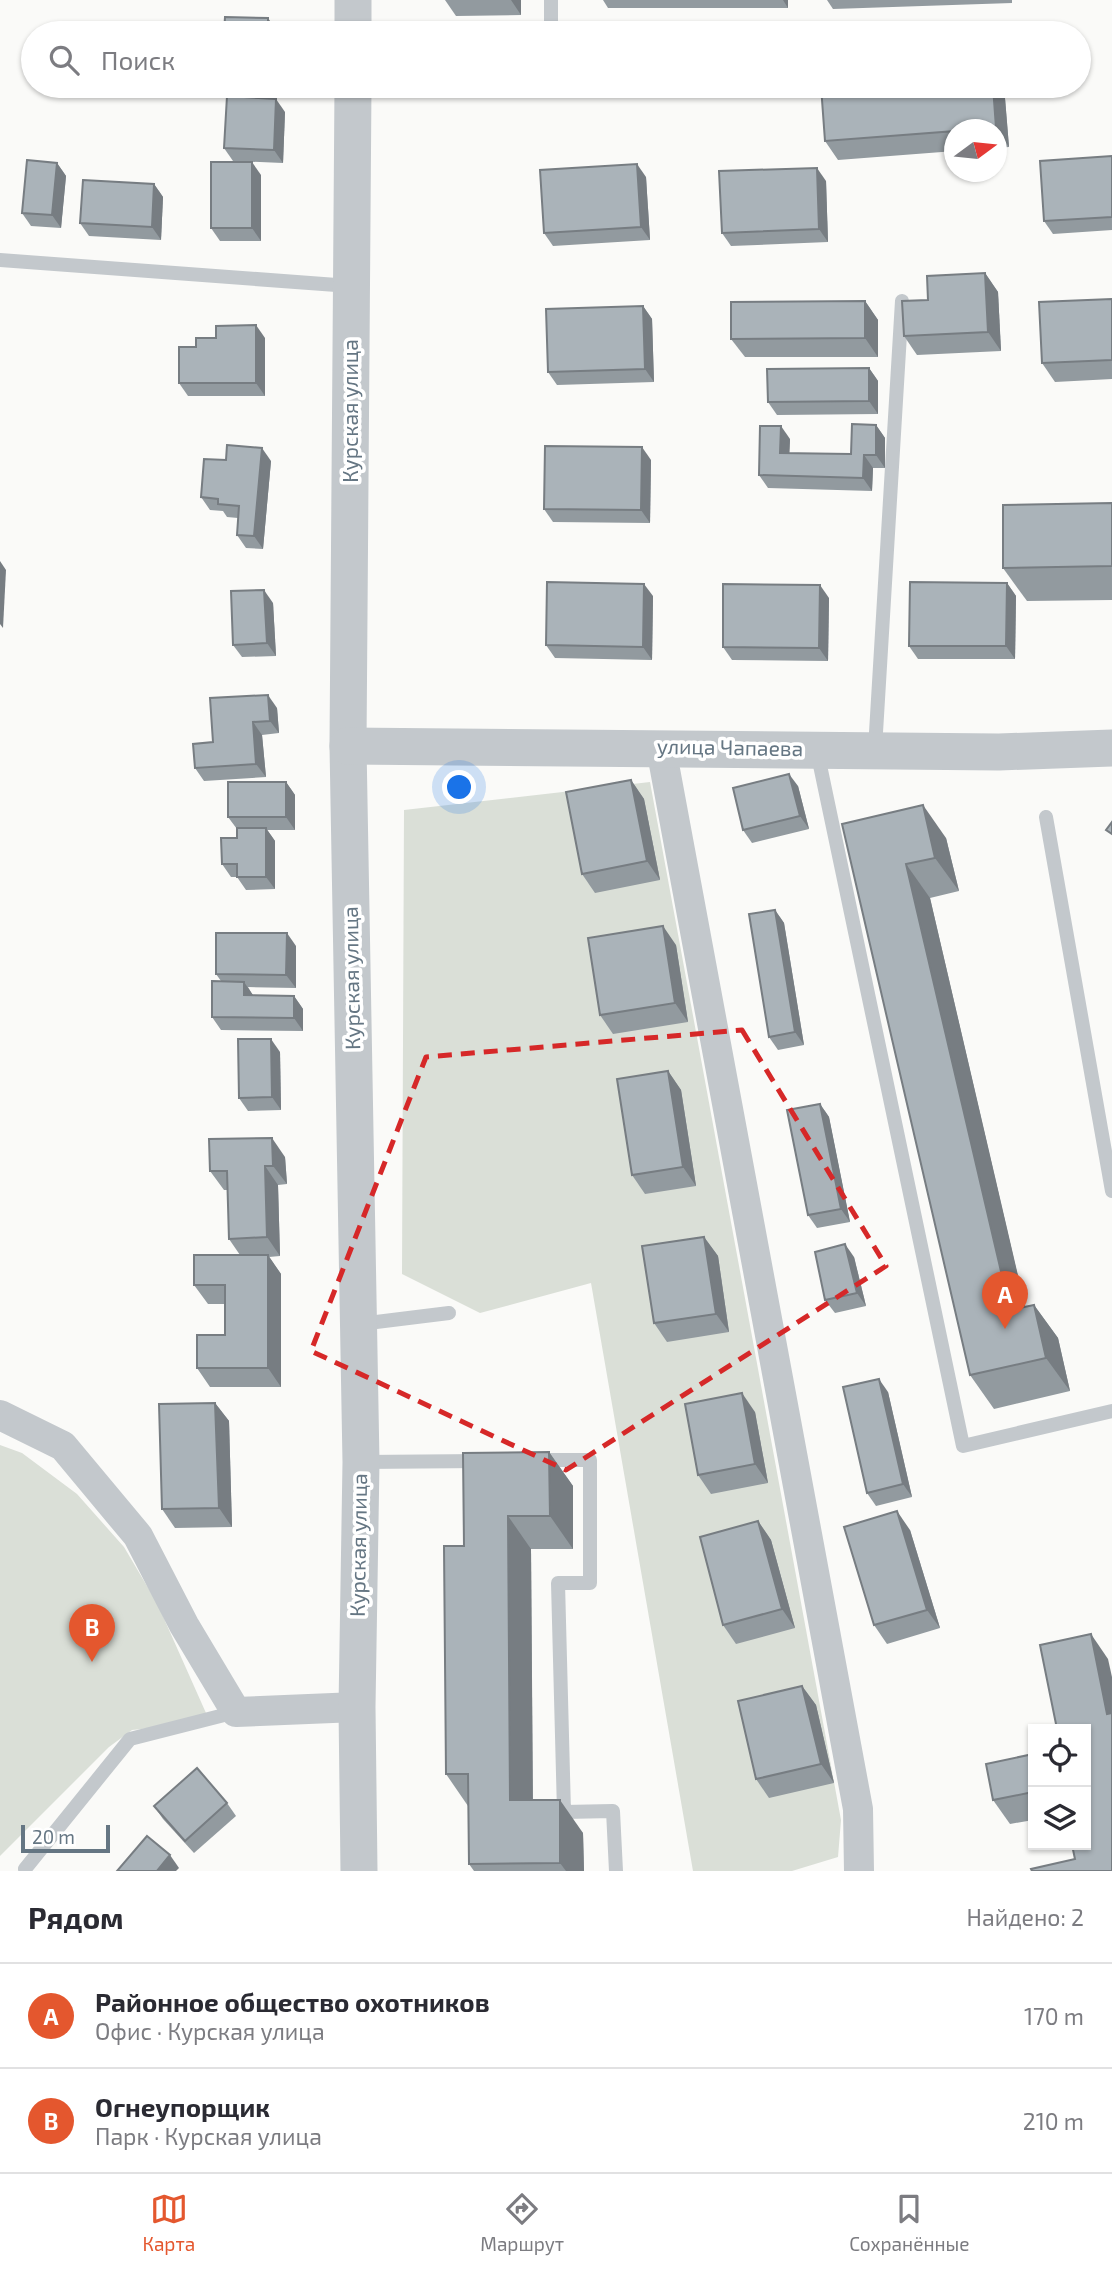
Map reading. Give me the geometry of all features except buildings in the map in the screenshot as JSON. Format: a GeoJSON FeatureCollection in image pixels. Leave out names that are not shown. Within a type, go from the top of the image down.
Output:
{"type":"FeatureCollection","features":[{"type":"Feature","properties":{"kind":"street"},"geometry":{"type":"LineString","coordinates":[[353,0],[353,21]]}},
{"type":"Feature","properties":{"kind":"street","name":"Курская улица"},"geometry":{"type":"LineString","coordinates":[[353,98],[348,746],[361,1462],[357,1707],[359,1871]]}},
{"type":"Feature","properties":{"kind":"street","name":"улица Чапаева"},"geometry":{"type":"LineString","coordinates":[[348,746],[999,751],[1112,748]]}},
{"type":"Feature","properties":{"kind":"street"},"geometry":{"type":"LineString","coordinates":[[661,748],[859,1809],[859,1871]]}},
{"type":"Feature","properties":{"kind":"street"},"geometry":{"type":"LineString","coordinates":[[0,1415],[63,1446],[138,1536],[184,1625],[236,1712],[357,1707]]}},
{"type":"Feature","properties":{"kind":"lane"},"geometry":{"type":"LineString","coordinates":[[551,0],[551,21]]}},
{"type":"Feature","properties":{"kind":"lane"},"geometry":{"type":"LineString","coordinates":[[0,260],[352,286]]}},
{"type":"Feature","properties":{"kind":"lane"},"geometry":{"type":"LineString","coordinates":[[875,750],[902,301]]}},
{"type":"Feature","properties":{"kind":"lane"},"geometry":{"type":"LineString","coordinates":[[816,749],[963,1446],[1112,1411]]}},
{"type":"Feature","properties":{"kind":"lane"},"geometry":{"type":"LineString","coordinates":[[1046,817],[1112,1191]]}},
{"type":"Feature","properties":{"kind":"lane"},"geometry":{"type":"LineString","coordinates":[[358,1324],[449,1313]]}},
{"type":"Feature","properties":{"kind":"lane"},"geometry":{"type":"LineString","coordinates":[[523,1460],[590,1460],[590,1583],[558,1583],[564,1812],[613,1811],[616,1871]]}},
{"type":"Feature","properties":{"kind":"lane"},"geometry":{"type":"LineString","coordinates":[[361,1462],[496,1461]]}},
{"type":"Feature","properties":{"kind":"lane"},"geometry":{"type":"LineString","coordinates":[[25,1869],[130,1739],[236,1712]]}},
{"type":"Feature","properties":{"kind":"highlighted area"},"geometry":{"type":"Polygon","coordinates":[[[742,1030],[886,1266],[566,1470],[311,1351],[426,1057],[742,1030]]]}},
{"type":"Feature","properties":{"kind":"shaded area"},"geometry":{"type":"Polygon","coordinates":[[[650,782],[841,1820],[838,1857],[792,1871],[693,1871],[591,1283],[480,1313],[402,1274],[404,810],[650,782]]]}},
{"type":"Feature","properties":{"kind":"shaded area"},"geometry":{"type":"Polygon","coordinates":[[[0,1445],[22,1453],[77,1494],[124,1547],[157,1603],[210,1722],[132,1730],[109,1747],[0,1856],[0,1445]]]}},
{"type":"Feature","properties":{"kind":"place","name":"Районное общество охотников"},"geometry":{"type":"Point","coordinates":[1005,1329]}},
{"type":"Feature","properties":{"kind":"place","name":"Огнеупорщик"},"geometry":{"type":"Point","coordinates":[92,1662]}}]}
